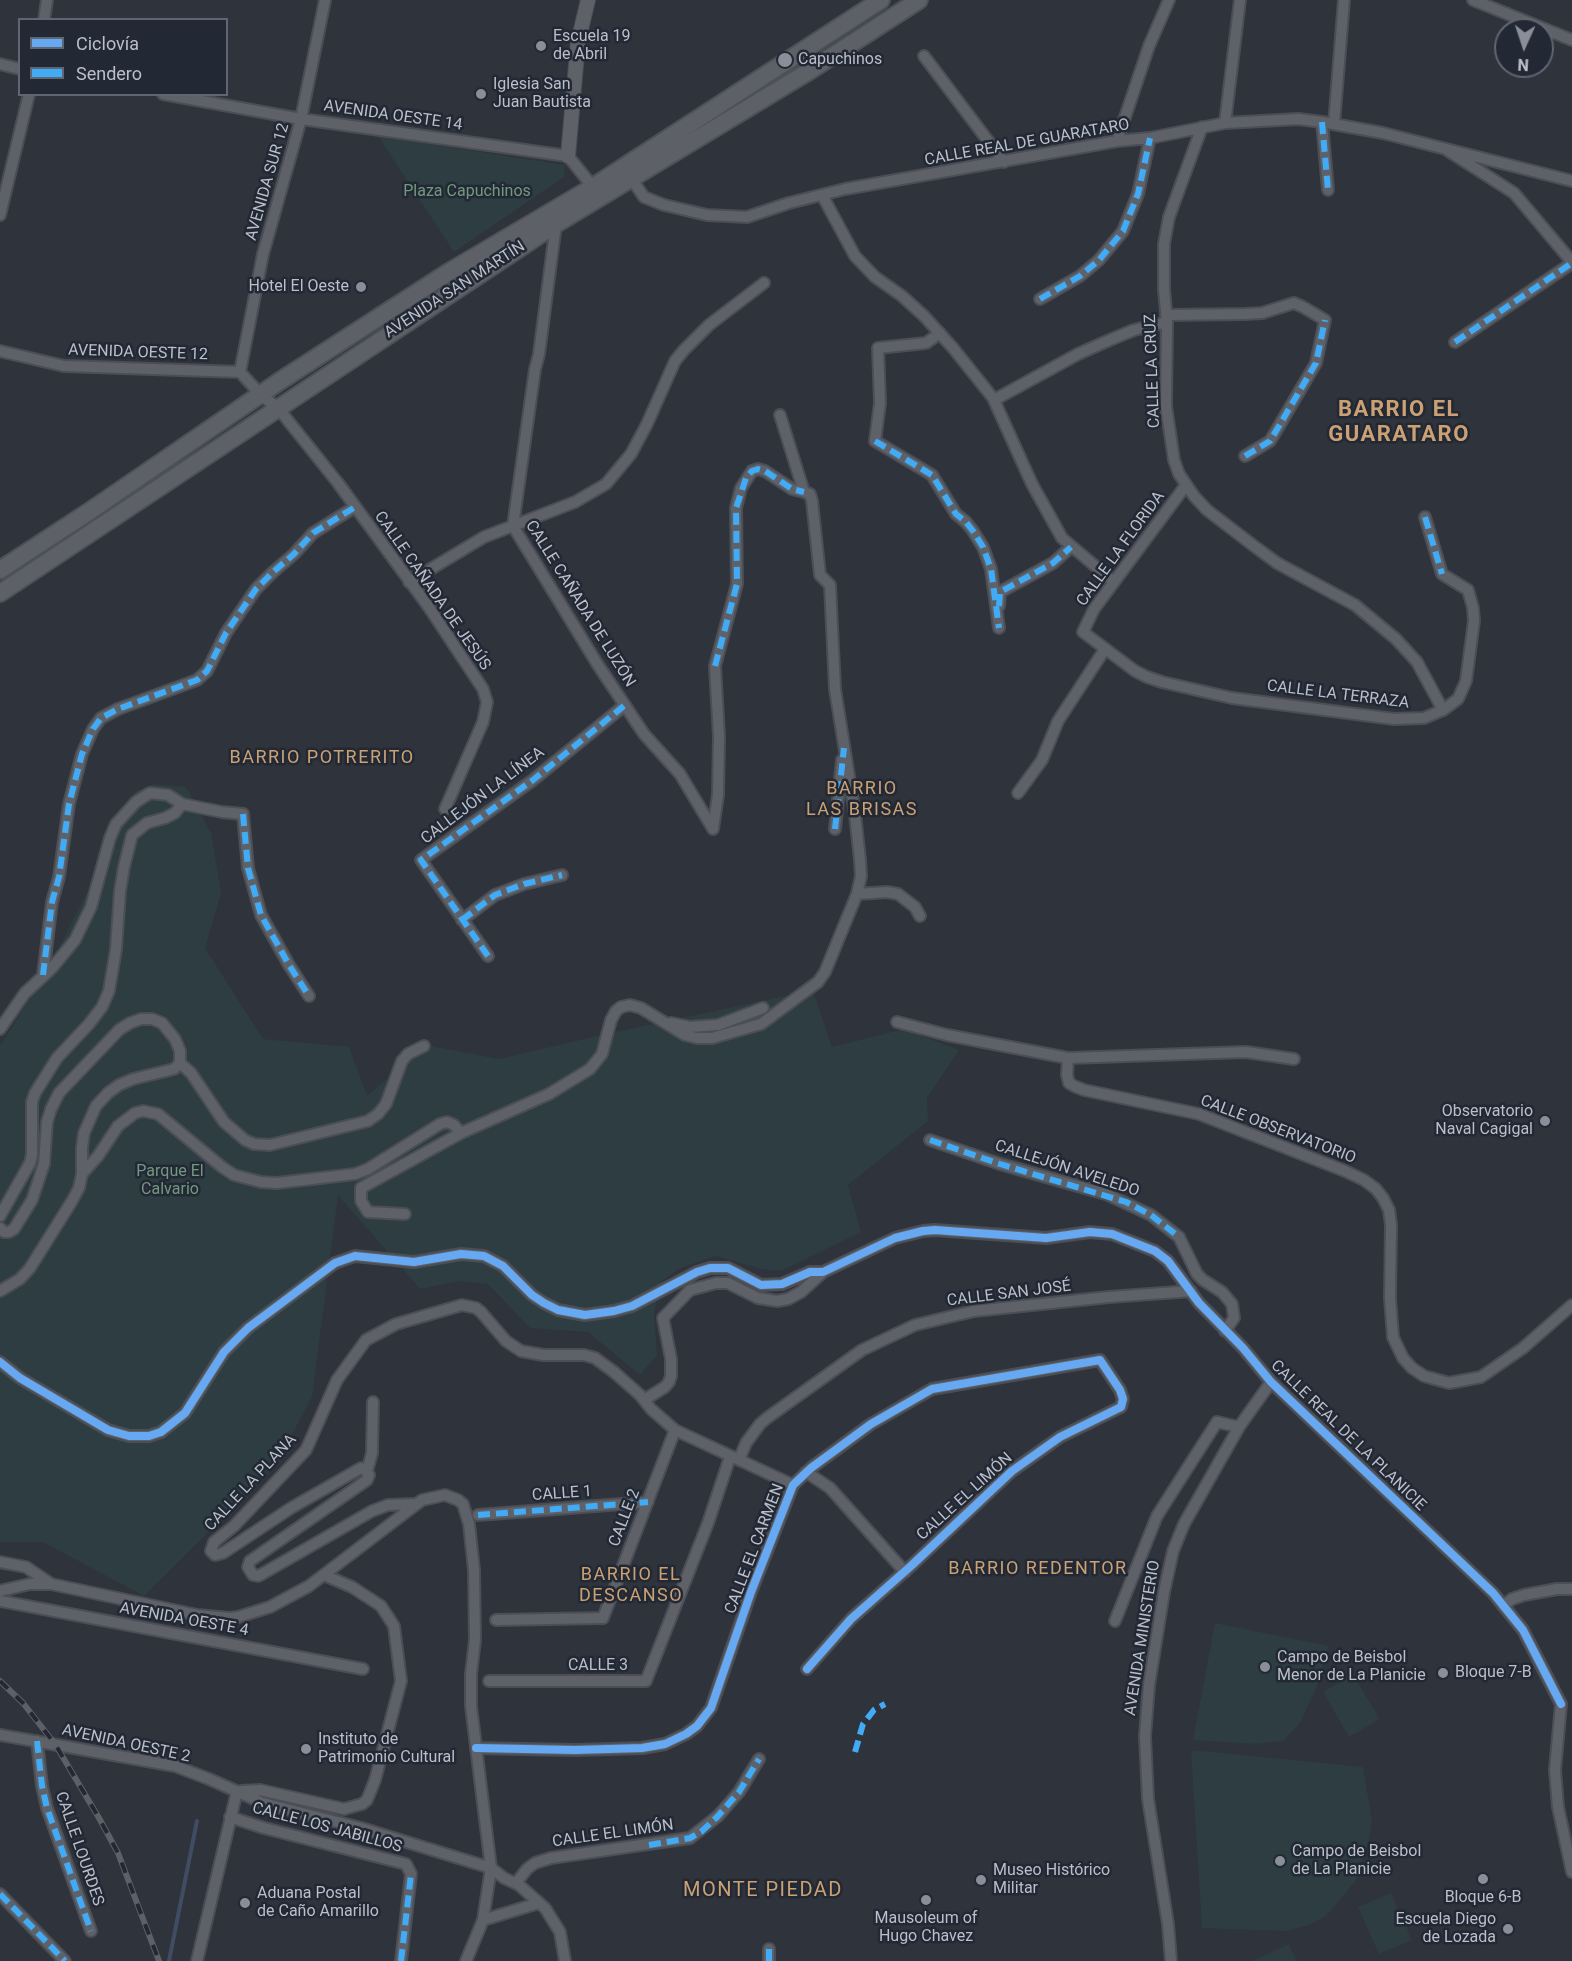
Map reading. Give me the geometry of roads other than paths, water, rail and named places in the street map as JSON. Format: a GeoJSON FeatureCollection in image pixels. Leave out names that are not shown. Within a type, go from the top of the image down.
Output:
{"type":"FeatureCollection","features":[{"type":"Feature","properties":{"kind":"main road","name":"AVENIDA SAN MARTÍN"},"geometry":{"type":"LineString","coordinates":[[0,593],[556,224],[596,192],[881,0]]}},
{"type":"Feature","properties":{"kind":"main road","name":"AVENIDA SAN MARTÍN"},"geometry":{"type":"LineString","coordinates":[[0,570],[449,272],[596,192],[631,178],[796,79],[900,5],[919,0]]}},
{"type":"Feature","properties":{"kind":"street"},"geometry":{"type":"LineString","coordinates":[[44,18],[47,0]]}},
{"type":"Feature","properties":{"kind":"street","name":"AVENIDA SUR 12"},"geometry":{"type":"LineString","coordinates":[[240,372],[263,254],[302,119],[324,0]]}},
{"type":"Feature","properties":{"kind":"street"},"geometry":{"type":"LineString","coordinates":[[588,0],[578,42],[568,156],[596,192]]}},
{"type":"Feature","properties":{"kind":"street"},"geometry":{"type":"LineString","coordinates":[[1117,141],[1149,46],[1168,0]]}},
{"type":"Feature","properties":{"kind":"street"},"geometry":{"type":"LineString","coordinates":[[1225,123],[1240,0]]}},
{"type":"Feature","properties":{"kind":"street"},"geometry":{"type":"LineString","coordinates":[[1328,190],[1328,123],[1344,0]]}},
{"type":"Feature","properties":{"kind":"street"},"geometry":{"type":"LineString","coordinates":[[1473,0],[1572,40]]}},
{"type":"Feature","properties":{"kind":"street"},"geometry":{"type":"LineString","coordinates":[[924,56],[1004,162]]}},
{"type":"Feature","properties":{"kind":"street"},"geometry":{"type":"LineString","coordinates":[[0,64],[18,68]]}},
{"type":"Feature","properties":{"kind":"street"},"geometry":{"type":"LineString","coordinates":[[0,214],[29,96]]}},
{"type":"Feature","properties":{"kind":"street","name":"AVENIDA OESTE 14"},"geometry":{"type":"LineString","coordinates":[[174,96],[302,119],[568,156]]}},
{"type":"Feature","properties":{"kind":"street","name":"CALLE REAL DE GUARATARO"},"geometry":{"type":"LineString","coordinates":[[631,178],[644,197],[676,208],[707,215],[747,217],[822,195],[1117,141],[1150,138],[1225,123],[1298,119],[1383,132],[1572,181]]}},
{"type":"Feature","properties":{"kind":"street","name":"CALLE LA CRUZ"},"geometry":{"type":"LineString","coordinates":[[1202,127],[1169,217],[1166,232],[1164,289],[1167,319],[1166,406],[1174,459],[1186,485],[1207,510],[1262,552],[1308,581],[1355,605],[1381,626],[1418,662],[1443,710]]}},
{"type":"Feature","properties":{"kind":"street"},"geometry":{"type":"LineString","coordinates":[[1040,299],[1080,276],[1099,260],[1123,231],[1138,194],[1150,138]]}},
{"type":"Feature","properties":{"kind":"street"},"geometry":{"type":"LineString","coordinates":[[1442,146],[1514,193],[1572,263],[1455,342]]}},
{"type":"Feature","properties":{"kind":"street"},"geometry":{"type":"LineString","coordinates":[[822,195],[855,256],[875,277],[924,315],[994,400],[1048,514],[1062,538],[1114,582]]}},
{"type":"Feature","properties":{"kind":"street","name":"CALLE CAÑADA DE LUZÓN"},"geometry":{"type":"LineString","coordinates":[[556,224],[513,526],[625,705],[645,734],[680,774],[713,829],[718,795],[719,736],[715,666],[736,584],[736,508],[741,488],[752,471],[758,469],[765,471],[792,489],[804,492]]}},
{"type":"Feature","properties":{"kind":"street"},"geometry":{"type":"LineString","coordinates":[[409,582],[484,537],[575,502],[606,484],[631,454],[679,356],[709,325],[764,283]]}},
{"type":"Feature","properties":{"kind":"street"},"geometry":{"type":"LineString","coordinates":[[994,400],[1078,354],[1134,330],[1167,319],[1253,314],[1294,303],[1325,320],[1316,363],[1270,441],[1245,456]]}},
{"type":"Feature","properties":{"kind":"street"},"geometry":{"type":"LineString","coordinates":[[940,333],[926,343],[878,348],[880,403],[875,441],[932,475],[956,514],[973,531],[987,556],[991,569],[994,608],[999,623],[1000,592],[1053,563],[1071,547]]}},
{"type":"Feature","properties":{"kind":"street","name":"AVENIDA OESTE 12"},"geometry":{"type":"LineString","coordinates":[[0,351],[64,366],[240,372]]}},
{"type":"Feature","properties":{"kind":"street","name":"CALLE CAÑADA DE JESÚS"},"geometry":{"type":"LineString","coordinates":[[240,372],[261,395],[278,408],[355,507],[428,606],[483,689],[487,702],[479,732],[445,809]]}},
{"type":"Feature","properties":{"kind":"street"},"geometry":{"type":"LineString","coordinates":[[405,1214],[368,1212],[361,1201],[361,1188],[461,1133],[549,1094],[590,1069],[602,1054],[611,1020],[621,1007],[630,1005],[641,1008],[685,1035],[712,1038],[761,1024],[818,982],[825,972],[857,894],[861,876],[860,860],[833,670],[830,585],[820,575],[812,501],[810,494],[804,492],[780,415]]}},
{"type":"Feature","properties":{"kind":"street","name":"CALLE LA FLORIDA"},"geometry":{"type":"LineString","coordinates":[[1083,632],[1094,609],[1186,485]]}},
{"type":"Feature","properties":{"kind":"street"},"geometry":{"type":"LineString","coordinates":[[43,975],[52,902],[59,877],[69,804],[82,754],[93,729],[101,718],[118,709],[197,680],[207,671],[226,633],[256,589],[313,533],[355,507]]}},
{"type":"Feature","properties":{"kind":"street"},"geometry":{"type":"LineString","coordinates":[[1425,517],[1442,574],[1468,590],[1473,608],[1474,621],[1466,681],[1458,699],[1443,710]]}},
{"type":"Feature","properties":{"kind":"street","name":"CALLE LA TERRAZA"},"geometry":{"type":"LineString","coordinates":[[1083,632],[1135,671],[1147,677],[1232,698],[1394,719],[1424,718],[1443,710]]}},
{"type":"Feature","properties":{"kind":"street"},"geometry":{"type":"LineString","coordinates":[[1017,793],[1042,760],[1058,721],[1105,649]]}},
{"type":"Feature","properties":{"kind":"street","name":"CALLEJÓN LA LÍNEA"},"geometry":{"type":"LineString","coordinates":[[488,956],[421,860],[533,780],[625,705]]}},
{"type":"Feature","properties":{"kind":"street"},"geometry":{"type":"LineString","coordinates":[[835,829],[843,748]]}},
{"type":"Feature","properties":{"kind":"street"},"geometry":{"type":"LineString","coordinates":[[0,1029],[25,993],[52,968],[75,940],[91,907],[110,838],[121,817],[136,802],[150,793],[168,795],[182,804],[243,814],[248,868],[261,915],[289,966],[309,996]]}},
{"type":"Feature","properties":{"kind":"street"},"geometry":{"type":"LineString","coordinates":[[0,1216],[30,1163],[32,1102],[35,1094],[57,1058],[102,1007],[109,991],[116,949],[120,891],[132,835],[147,823],[175,813],[182,804]]}},
{"type":"Feature","properties":{"kind":"street"},"geometry":{"type":"LineString","coordinates":[[462,920],[495,895],[524,884],[562,875]]}},
{"type":"Feature","properties":{"kind":"street"},"geometry":{"type":"LineString","coordinates":[[857,894],[887,892],[898,894],[915,907],[920,916]]}},
{"type":"Feature","properties":{"kind":"street"},"geometry":{"type":"LineString","coordinates":[[665,1021],[690,1027],[710,1026],[740,1018],[763,1008]]}},
{"type":"Feature","properties":{"kind":"street"},"geometry":{"type":"LineString","coordinates":[[0,1229],[9,1232],[14,1229],[32,1200],[44,1164],[47,1122],[59,1093],[119,1030],[129,1023],[141,1019],[152,1019],[162,1023],[176,1039],[180,1051],[180,1063],[174,1069],[118,1085],[108,1092],[96,1106],[84,1133],[79,1188],[39,1256],[20,1279],[0,1291]]}},
{"type":"Feature","properties":{"kind":"street"},"geometry":{"type":"LineString","coordinates":[[897,1022],[947,1035],[1068,1058],[1246,1052],[1294,1059]]}},
{"type":"Feature","properties":{"kind":"street"},"geometry":{"type":"LineString","coordinates":[[180,1063],[191,1073],[224,1122],[245,1140],[254,1144],[270,1145],[368,1121],[386,1104],[402,1061],[408,1054],[424,1046]]}},
{"type":"Feature","properties":{"kind":"street","name":"CALLE OBSERVATORIO"},"geometry":{"type":"LineString","coordinates":[[1068,1058],[1066,1075],[1069,1083],[1074,1086],[1199,1114],[1345,1171],[1376,1189],[1389,1210],[1391,1225],[1390,1298],[1393,1337],[1403,1358],[1424,1376],[1449,1383],[1480,1377],[1523,1348],[1572,1305]]}},
{"type":"Feature","properties":{"kind":"street"},"geometry":{"type":"LineString","coordinates":[[82,1174],[99,1156],[118,1126],[135,1113],[143,1111],[158,1114],[234,1175],[261,1182],[277,1183],[355,1174],[368,1169],[440,1124],[447,1122],[454,1125],[461,1133]]}},
{"type":"Feature","properties":{"kind":"street","name":"CALLEJÓN AVELEDO"},"geometry":{"type":"LineString","coordinates":[[930,1140],[1000,1164],[1106,1194],[1151,1215],[1179,1237],[1197,1274],[1222,1292],[1232,1304],[1234,1318],[1225,1331]]}},
{"type":"Feature","properties":{"kind":"street","name":"CALLE REAL DE LA PLANICIE"},"geometry":{"type":"LineString","coordinates":[[644,1400],[669,1382],[671,1359],[663,1318],[690,1290],[716,1283],[728,1283],[758,1298],[777,1301],[788,1299],[801,1292],[823,1272],[895,1238],[923,1231],[1046,1238],[1101,1232],[1112,1234],[1162,1255],[1168,1260],[1199,1303],[1243,1348],[1271,1382],[1493,1593],[1528,1640],[1567,1704]]}},
{"type":"Feature","properties":{"kind":"street","name":"CALLE REAL DE LA PLANICIE"},"geometry":{"type":"LineString","coordinates":[[0,1362],[20,1378],[108,1430],[129,1436],[149,1436],[161,1432],[185,1413],[224,1352],[248,1328],[345,1258],[362,1256],[414,1262],[461,1254],[484,1256],[503,1266],[532,1295],[544,1303],[558,1310],[585,1315],[632,1306],[697,1272],[710,1268],[728,1268],[761,1285],[772,1286],[810,1272],[823,1272]]}},
{"type":"Feature","properties":{"kind":"street","name":"CALLE SAN JOSÉ"},"geometry":{"type":"LineString","coordinates":[[734,1458],[767,1418],[862,1350],[915,1325],[975,1311],[1191,1291]]}},
{"type":"Feature","properties":{"kind":"street","name":"CALLE LA PLANA"},"geometry":{"type":"LineString","coordinates":[[367,1471],[356,1470],[291,1508],[223,1553],[215,1555],[212,1553],[214,1542],[234,1527],[306,1450],[337,1380],[366,1340],[396,1324],[468,1305],[482,1312],[506,1341],[521,1351],[543,1355],[584,1355],[595,1358],[614,1372],[675,1430],[793,1485]]}},
{"type":"Feature","properties":{"kind":"street","name":"CALLE EL CARMEN"},"geometry":{"type":"LineString","coordinates":[[476,1748],[575,1750],[657,1747],[674,1741],[692,1730],[711,1708],[751,1592],[793,1485],[806,1472],[872,1424],[932,1389],[1100,1360]]}},
{"type":"Feature","properties":{"kind":"street","name":"CALLE EL LIMÓN"},"geometry":{"type":"LineString","coordinates":[[807,1669],[850,1619],[905,1572],[1005,1478],[1034,1454],[1060,1437],[1121,1407],[1123,1399],[1120,1390],[1100,1360]]}},
{"type":"Feature","properties":{"kind":"street","name":"AVENIDA MINISTERIO"},"geometry":{"type":"LineString","coordinates":[[1171,1961],[1168,1924],[1147,1781],[1145,1719],[1164,1592],[1176,1539],[1239,1427],[1271,1382]]}},
{"type":"Feature","properties":{"kind":"street"},"geometry":{"type":"LineString","coordinates":[[373,1402],[372,1453],[367,1471],[368,1478],[363,1484],[250,1561],[248,1567],[253,1575],[258,1576],[372,1511],[388,1505],[414,1504],[429,1497],[445,1495],[463,1504],[469,1524],[476,1605],[470,1693],[490,1868],[483,1920],[466,1961]]}},
{"type":"Feature","properties":{"kind":"street"},"geometry":{"type":"LineString","coordinates":[[1115,1621],[1157,1516],[1192,1461],[1217,1422],[1239,1427]]}},
{"type":"Feature","properties":{"kind":"street","name":"CALLE 2"},"geometry":{"type":"LineString","coordinates":[[496,1620],[603,1618],[675,1430]]}},
{"type":"Feature","properties":{"kind":"street","name":"CALLE 3"},"geometry":{"type":"LineString","coordinates":[[489,1681],[646,1681],[734,1458]]}},
{"type":"Feature","properties":{"kind":"street"},"geometry":{"type":"LineString","coordinates":[[806,1472],[830,1488],[905,1572]]}},
{"type":"Feature","properties":{"kind":"street","name":"CALLE 1"},"geometry":{"type":"LineString","coordinates":[[478,1515],[648,1502]]}},
{"type":"Feature","properties":{"kind":"street"},"geometry":{"type":"LineString","coordinates":[[0,1591],[30,1584],[51,1584],[197,1615],[230,1618],[270,1606],[309,1586],[406,1513],[414,1504]]}},
{"type":"Feature","properties":{"kind":"street"},"geometry":{"type":"LineString","coordinates":[[0,1562],[26,1567],[51,1584]]}},
{"type":"Feature","properties":{"kind":"street","name":"AVENIDA OESTE 2"},"geometry":{"type":"LineString","coordinates":[[0,1735],[175,1766],[237,1791],[260,1790],[344,1809],[362,1804],[367,1800],[375,1780],[401,1681],[394,1626],[381,1606],[352,1587],[324,1575]]}},
{"type":"Feature","properties":{"kind":"street"},"geometry":{"type":"LineString","coordinates":[[1503,1606],[1524,1594],[1572,1589]]}},
{"type":"Feature","properties":{"kind":"street","name":"AVENIDA OESTE 4"},"geometry":{"type":"LineString","coordinates":[[0,1601],[363,1669]]}},
{"type":"Feature","properties":{"kind":"street"},"geometry":{"type":"LineString","coordinates":[[1567,1704],[1555,1759],[1564,1837],[1572,1872]]}},
{"type":"Feature","properties":{"kind":"street","name":"CALLE LOURDES"},"geometry":{"type":"LineString","coordinates":[[37,1741],[47,1808],[91,1931]]}},
{"type":"Feature","properties":{"kind":"street","name":"CALLE EL LIMÓN"},"geometry":{"type":"LineString","coordinates":[[516,1883],[527,1869],[551,1858],[690,1838],[718,1816],[739,1792],[759,1759]]}},
{"type":"Feature","properties":{"kind":"street"},"geometry":{"type":"LineString","coordinates":[[237,1791],[263,1803],[361,1828],[490,1868],[516,1883],[539,1903],[560,1932],[565,1961]]}},
{"type":"Feature","properties":{"kind":"street","name":"CALLE LOS JABILLOS"},"geometry":{"type":"LineString","coordinates":[[197,1961],[237,1791]]}},
{"type":"Feature","properties":{"kind":"street","name":"CALLE LOS JABILLOS"},"geometry":{"type":"LineString","coordinates":[[230,1817],[264,1828],[406,1864],[411,1874],[401,1961]]}},
{"type":"Feature","properties":{"kind":"street"},"geometry":{"type":"LineString","coordinates":[[0,1894],[64,1961]]}},
{"type":"Feature","properties":{"kind":"street"},"geometry":{"type":"LineString","coordinates":[[483,1920],[539,1903]]}},
{"type":"Feature","properties":{"kind":"waterway"},"geometry":{"type":"LineString","coordinates":[[169,1961],[197,1821]]}},
{"type":"Feature","properties":{"kind":"railway"},"geometry":{"type":"LineString","coordinates":[[0,1681],[23,1703],[55,1744],[99,1818],[118,1853],[159,1961]]}},
{"type":"Feature","properties":{"kind":"place","name":"Escuela 19 de Abril"},"geometry":{"type":"Point","coordinates":[541,46]}},
{"type":"Feature","properties":{"kind":"place","name":"Capuchinos"},"geometry":{"type":"Point","coordinates":[785,60]}},
{"type":"Feature","properties":{"kind":"place","name":"Iglesia San Juan Bautista"},"geometry":{"type":"Point","coordinates":[481,94]}},
{"type":"Feature","properties":{"kind":"place","name":"Hotel El Oeste"},"geometry":{"type":"Point","coordinates":[361,287]}},
{"type":"Feature","properties":{"kind":"place","name":"Observatorio Naval Cagigal"},"geometry":{"type":"Point","coordinates":[1545,1121]}},
{"type":"Feature","properties":{"kind":"place","name":"Campo de Beisbol Menor de La Planicie"},"geometry":{"type":"Point","coordinates":[1265,1667]}},
{"type":"Feature","properties":{"kind":"place","name":"Bloque 7-B"},"geometry":{"type":"Point","coordinates":[1443,1673]}},
{"type":"Feature","properties":{"kind":"place","name":"Instituto de Patrimonio Cultural"},"geometry":{"type":"Point","coordinates":[306,1749]}},
{"type":"Feature","properties":{"kind":"place","name":"Campo de Beisbol de La Planicie"},"geometry":{"type":"Point","coordinates":[1280,1861]}},
{"type":"Feature","properties":{"kind":"place","name":"Bloque 6-B"},"geometry":{"type":"Point","coordinates":[1483,1879]}},
{"type":"Feature","properties":{"kind":"place","name":"Museo Histórico Militar"},"geometry":{"type":"Point","coordinates":[981,1880]}},
{"type":"Feature","properties":{"kind":"place","name":"Mausoleum of Hugo Chavez"},"geometry":{"type":"Point","coordinates":[926,1900]}},
{"type":"Feature","properties":{"kind":"place","name":"Aduana Postal de Caño Amarillo"},"geometry":{"type":"Point","coordinates":[245,1903]}},
{"type":"Feature","properties":{"kind":"place","name":"Escuela Diego de Lozada"},"geometry":{"type":"Point","coordinates":[1508,1929]}},
{"type":"Feature","properties":{"kind":"district","name":"BARRIO EL GUARATARO"},"geometry":{"type":"Point","coordinates":[1399,422]}},
{"type":"Feature","properties":{"kind":"district","name":"BARRIO POTRERITO"},"geometry":{"type":"Point","coordinates":[322,758]}},
{"type":"Feature","properties":{"kind":"district","name":"BARRIO LAS BRISAS"},"geometry":{"type":"Point","coordinates":[862,799]}},
{"type":"Feature","properties":{"kind":"district","name":"BARRIO REDENTOR"},"geometry":{"type":"Point","coordinates":[1038,1569]}},
{"type":"Feature","properties":{"kind":"district","name":"BARRIO EL DESCANSO"},"geometry":{"type":"Point","coordinates":[631,1585]}},
{"type":"Feature","properties":{"kind":"district","name":"MONTE PIEDAD"},"geometry":{"type":"Point","coordinates":[763,1891]}},
{"type":"Feature","properties":{"kind":"park label","name":"Plaza Capuchinos"},"geometry":{"type":"Point","coordinates":[467,192]}},
{"type":"Feature","properties":{"kind":"park label","name":"Parque El Calvario"},"geometry":{"type":"Point","coordinates":[170,1181]}}]}
